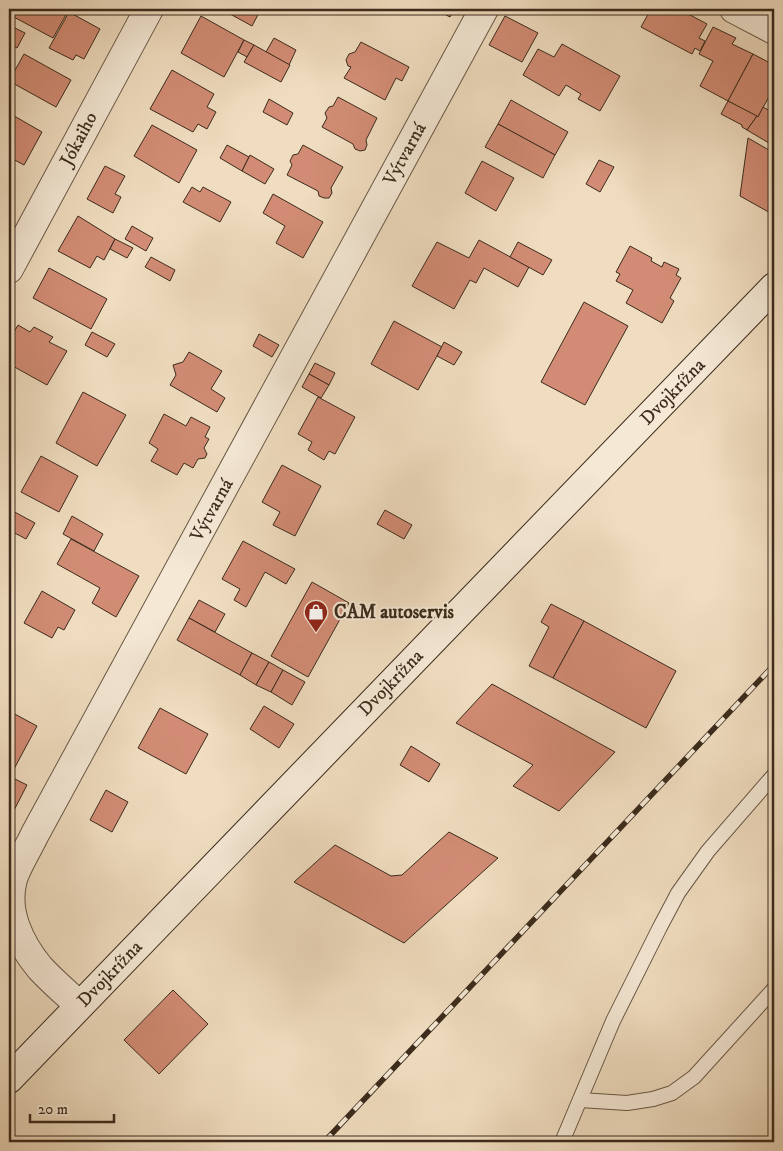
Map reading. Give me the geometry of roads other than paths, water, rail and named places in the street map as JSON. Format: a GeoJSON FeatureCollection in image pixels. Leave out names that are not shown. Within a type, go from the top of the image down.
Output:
{"type":"FeatureCollection","features":[{"type":"Feature","properties":{"kind":"street","name":"Jókaiho"},"geometry":{"type":"LineString","coordinates":[[9,269],[149,9]]}},
{"type":"Feature","properties":{"kind":"street","name":"Výtvarná"},"geometry":{"type":"LineString","coordinates":[[79,1005],[41,969],[22,941],[12,912],[10,894],[14,877],[35,834],[484,9]]}},
{"type":"Feature","properties":{"kind":"street"},"geometry":{"type":"LineString","coordinates":[[734,9],[774,30]]}},
{"type":"Feature","properties":{"kind":"street","name":"Dvojkrížna"},"geometry":{"type":"LineString","coordinates":[[9,1079],[774,287]]}},
{"type":"Feature","properties":{"kind":"lane"},"geometry":{"type":"LineString","coordinates":[[562,1142],[613,1021],[678,893],[708,851],[774,775]]}},
{"type":"Feature","properties":{"kind":"lane"},"geometry":{"type":"LineString","coordinates":[[580,1100],[627,1103],[652,1099],[672,1092],[694,1077],[774,989]]}},
{"type":"Feature","properties":{"kind":"railway"},"geometry":{"type":"LineString","coordinates":[[324,1142],[774,665]]}},
{"type":"Feature","properties":{"kind":"place","name":"CAM autoservis"},"geometry":{"type":"Point","coordinates":[316,633]}}]}
